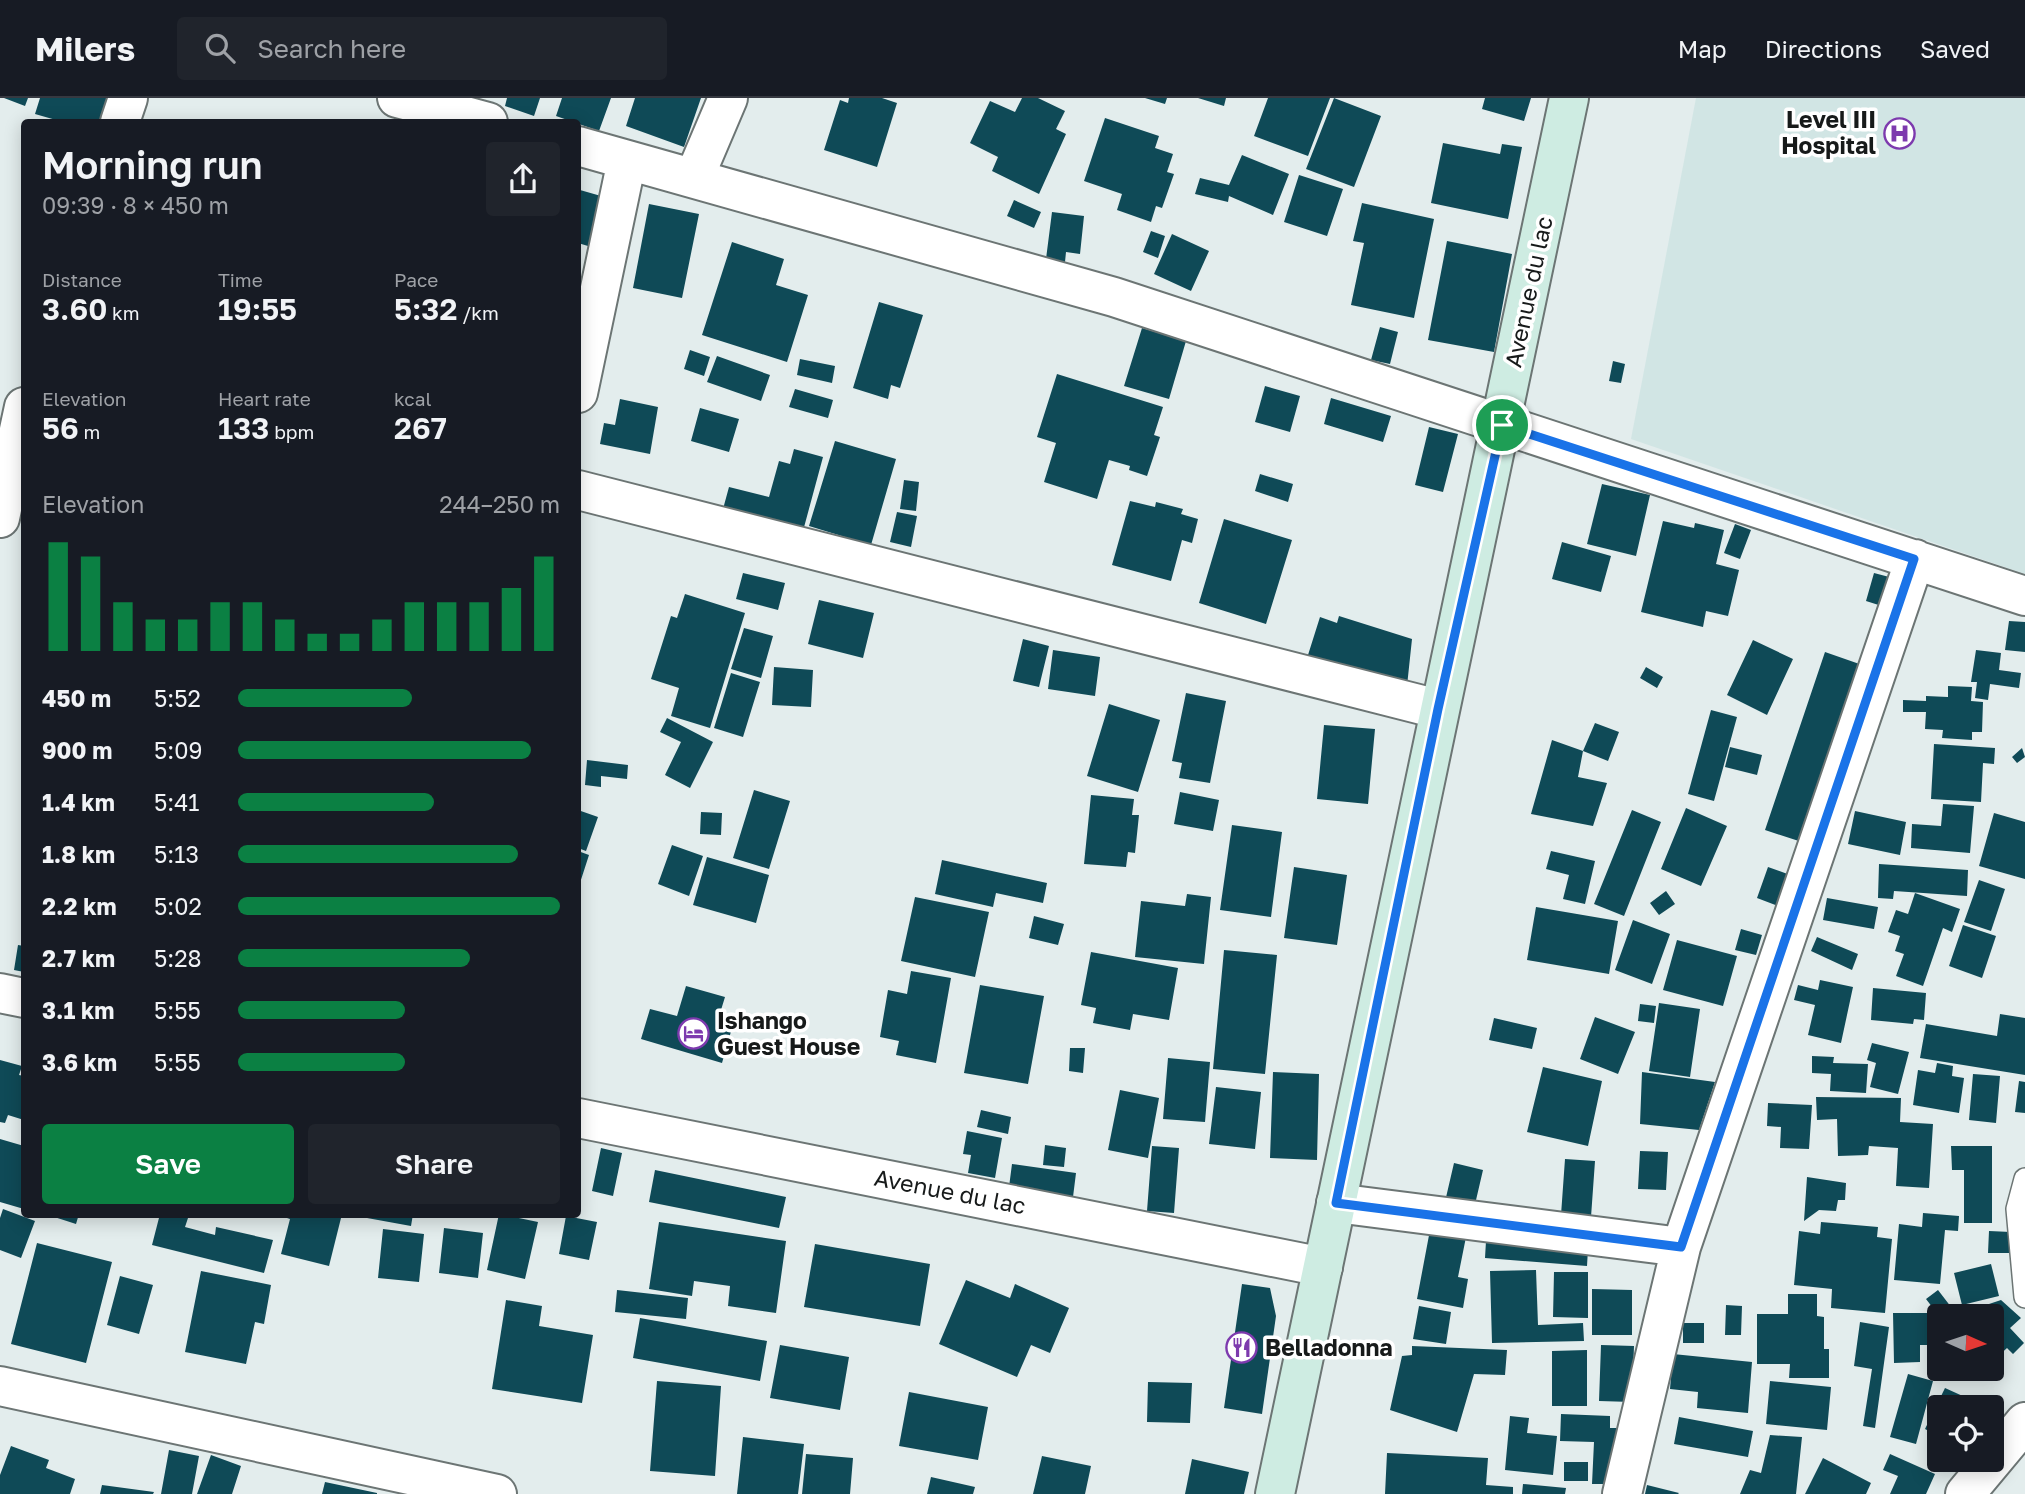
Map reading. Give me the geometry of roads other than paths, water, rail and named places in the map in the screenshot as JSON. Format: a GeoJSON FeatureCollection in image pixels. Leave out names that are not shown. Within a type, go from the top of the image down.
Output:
{"type":"FeatureCollection","features":[{"type":"Feature","properties":{"kind":"main road","name":"Avenue du lac"},"geometry":{"type":"LineString","coordinates":[[1275,1494],[1438,709],[1502,425],[1570,98]]}},
{"type":"Feature","properties":{"kind":"street"},"geometry":{"type":"LineString","coordinates":[[121,119],[128,98]]}},
{"type":"Feature","properties":{"kind":"street"},"geometry":{"type":"LineString","coordinates":[[397,98],[477,119]]}},
{"type":"Feature","properties":{"kind":"street"},"geometry":{"type":"LineString","coordinates":[[694,178],[728,98]]}},
{"type":"Feature","properties":{"kind":"street"},"geometry":{"type":"LineString","coordinates":[[581,147],[1114,297],[2025,596]]}},
{"type":"Feature","properties":{"kind":"street"},"geometry":{"type":"LineString","coordinates":[[581,379],[627,159]]}},
{"type":"Feature","properties":{"kind":"street"},"geometry":{"type":"LineString","coordinates":[[0,518],[21,421]]}},
{"type":"Feature","properties":{"kind":"street"},"geometry":{"type":"LineString","coordinates":[[581,490],[1438,709]]}},
{"type":"Feature","properties":{"kind":"street"},"geometry":{"type":"LineString","coordinates":[[1622,1494],[1681,1247],[1914,559]]}},
{"type":"Feature","properties":{"kind":"street"},"geometry":{"type":"LineString","coordinates":[[0,993],[21,997]]}},
{"type":"Feature","properties":{"kind":"street","name":"Avenue du lac"},"geometry":{"type":"LineString","coordinates":[[581,1119],[1323,1267]]}},
{"type":"Feature","properties":{"kind":"street"},"geometry":{"type":"LineString","coordinates":[[1336,1203],[1681,1247]]}},
{"type":"Feature","properties":{"kind":"street"},"geometry":{"type":"LineString","coordinates":[[0,1386],[497,1494]]}},
{"type":"Feature","properties":{"kind":"street"},"geometry":{"type":"LineString","coordinates":[[1965,1494],[2025,1422]]}},
{"type":"Feature","properties":{"kind":"lane"},"geometry":{"type":"LineString","coordinates":[[2025,1179],[2017,1209],[2025,1297]]}},
{"type":"Feature","properties":{"kind":"place","name":"Level III Hospital"},"geometry":{"type":"Point","coordinates":[1899,133]}},
{"type":"Feature","properties":{"kind":"place","name":"Ishango Guest House"},"geometry":{"type":"Point","coordinates":[694,1034]}},
{"type":"Feature","properties":{"kind":"place","name":"Belladonna"},"geometry":{"type":"Point","coordinates":[1242,1348]}}]}
